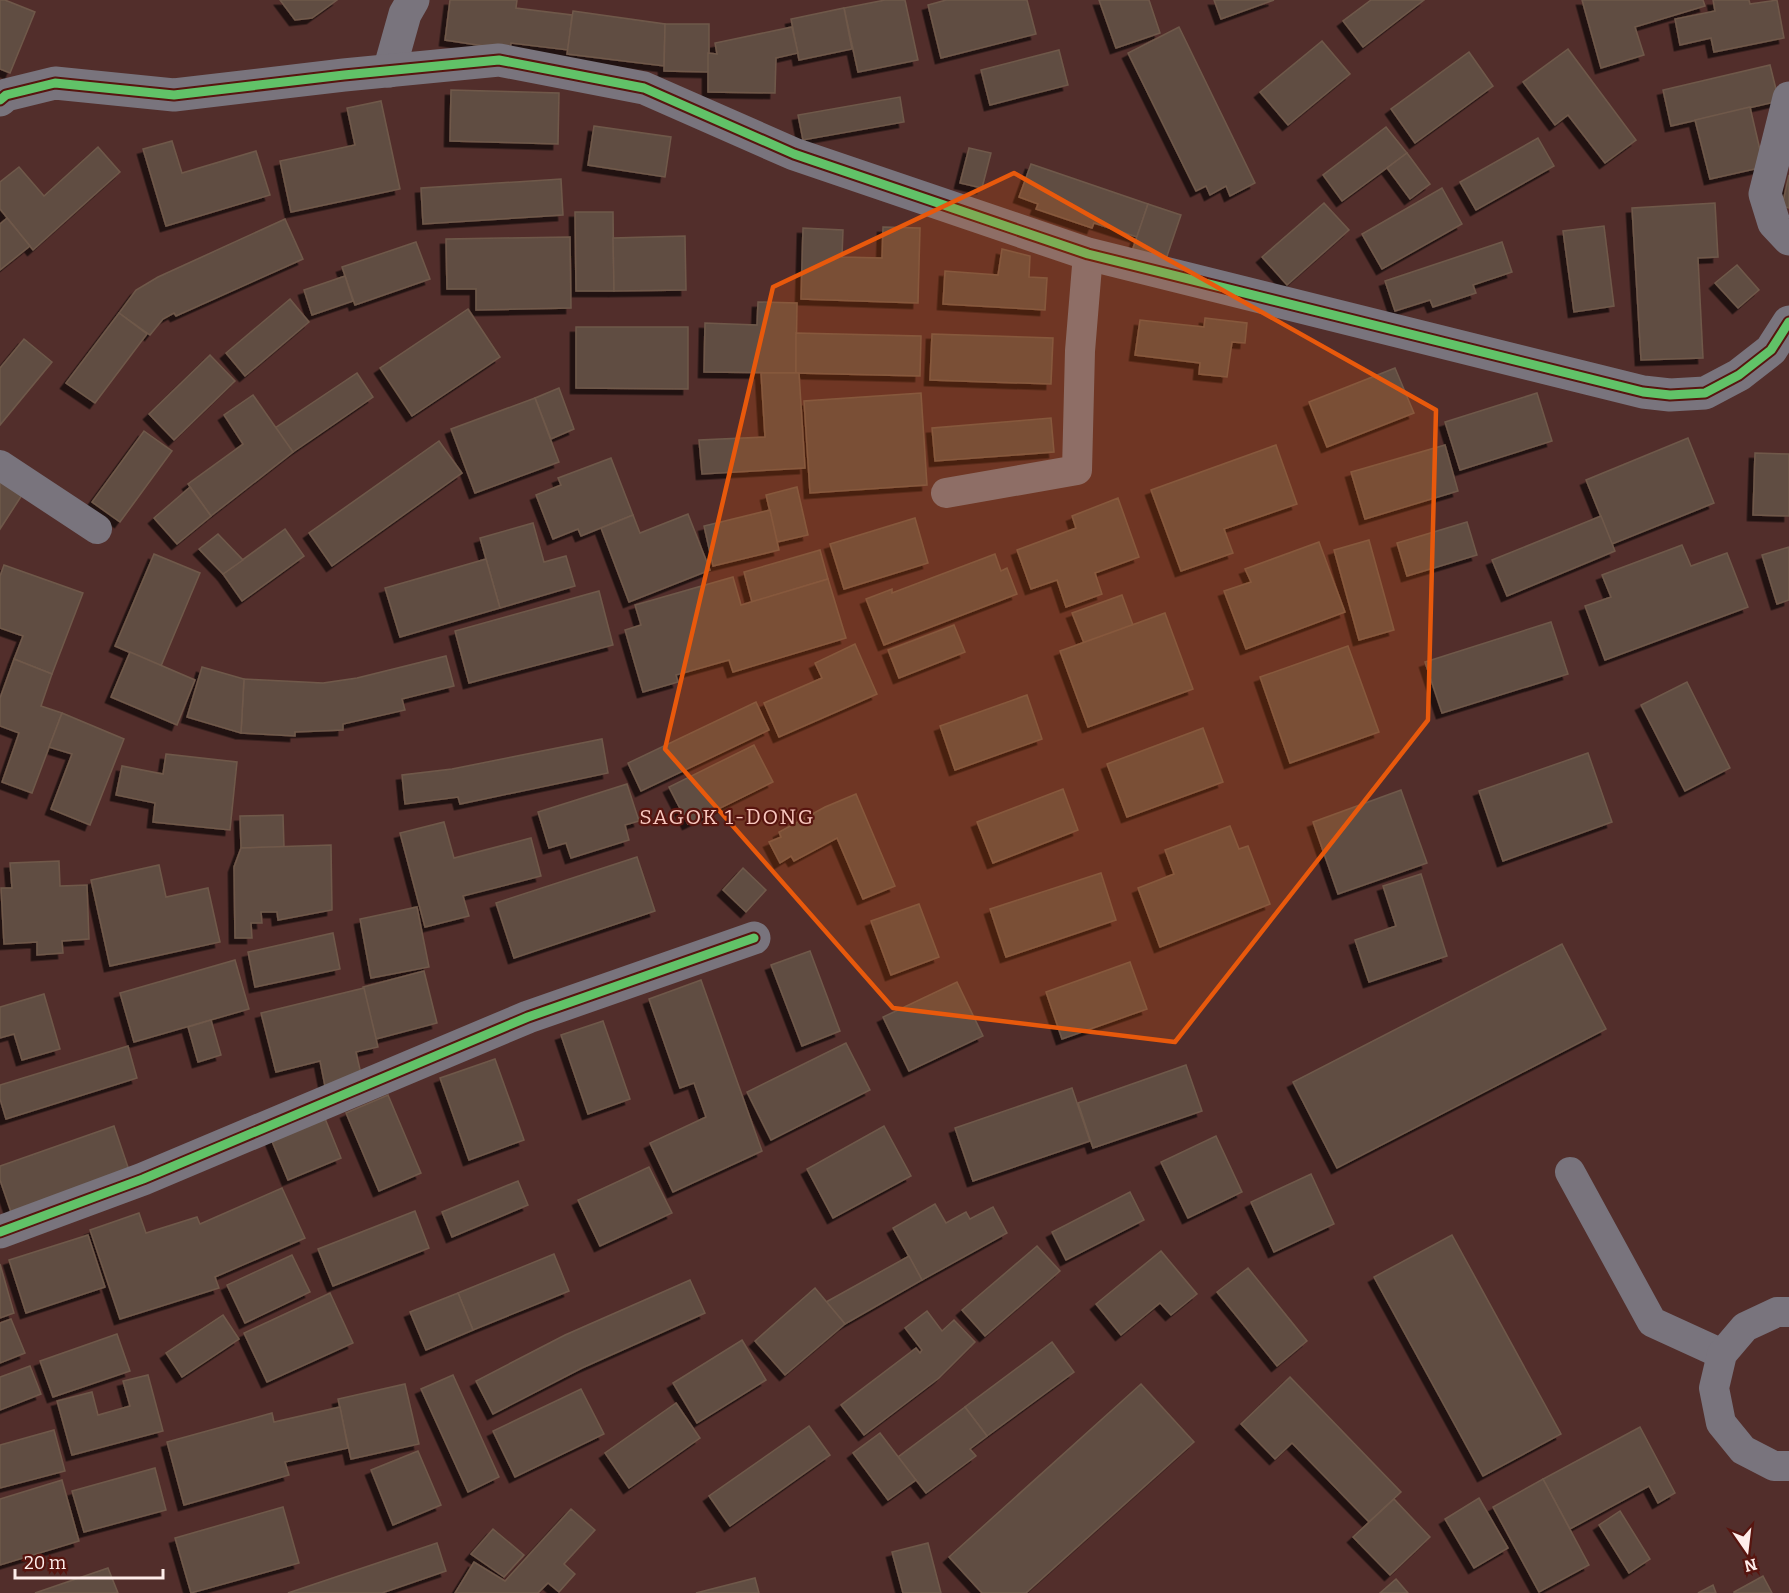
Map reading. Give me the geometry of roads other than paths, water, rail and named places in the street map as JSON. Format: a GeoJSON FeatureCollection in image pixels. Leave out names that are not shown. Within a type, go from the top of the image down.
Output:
{"type":"FeatureCollection","features":[{"type":"Feature","properties":{"kind":"street"},"geometry":{"type":"LineString","coordinates":[[389,71],[405,14],[413,0]]}},
{"type":"Feature","properties":{"kind":"street"},"geometry":{"type":"LineString","coordinates":[[0,100],[6,95],[55,83],[174,95],[499,60],[644,88],[794,154],[1088,254],[1643,392],[1670,395],[1705,393],[1739,375],[1771,350],[1789,322]]}},
{"type":"Feature","properties":{"kind":"street"},"geometry":{"type":"LineString","coordinates":[[1789,98],[1765,194],[1774,223],[1789,239]]}},
{"type":"Feature","properties":{"kind":"street"},"geometry":{"type":"LineString","coordinates":[[0,1232],[143,1179],[528,1017],[754,938]]}},
{"type":"Feature","properties":{"kind":"lane"},"geometry":{"type":"LineString","coordinates":[[946,493],[1077,470],[1080,351],[1088,254]]}},
{"type":"Feature","properties":{"kind":"lane"},"geometry":{"type":"LineString","coordinates":[[0,465],[98,529]]}},
{"type":"Feature","properties":{"kind":"lane"},"geometry":{"type":"LineString","coordinates":[[1570,1172],[1652,1323],[1722,1354]]}},
{"type":"Feature","properties":{"kind":"lane"},"geometry":{"type":"LineString","coordinates":[[1789,1312],[1777,1312],[1745,1327],[1722,1354],[1714,1388],[1721,1423],[1743,1450],[1774,1466],[1789,1466]]}},
{"type":"Feature","properties":{"kind":"district","name":"SAGOK 1-DONG"},"geometry":{"type":"Point","coordinates":[727,817]}}]}
